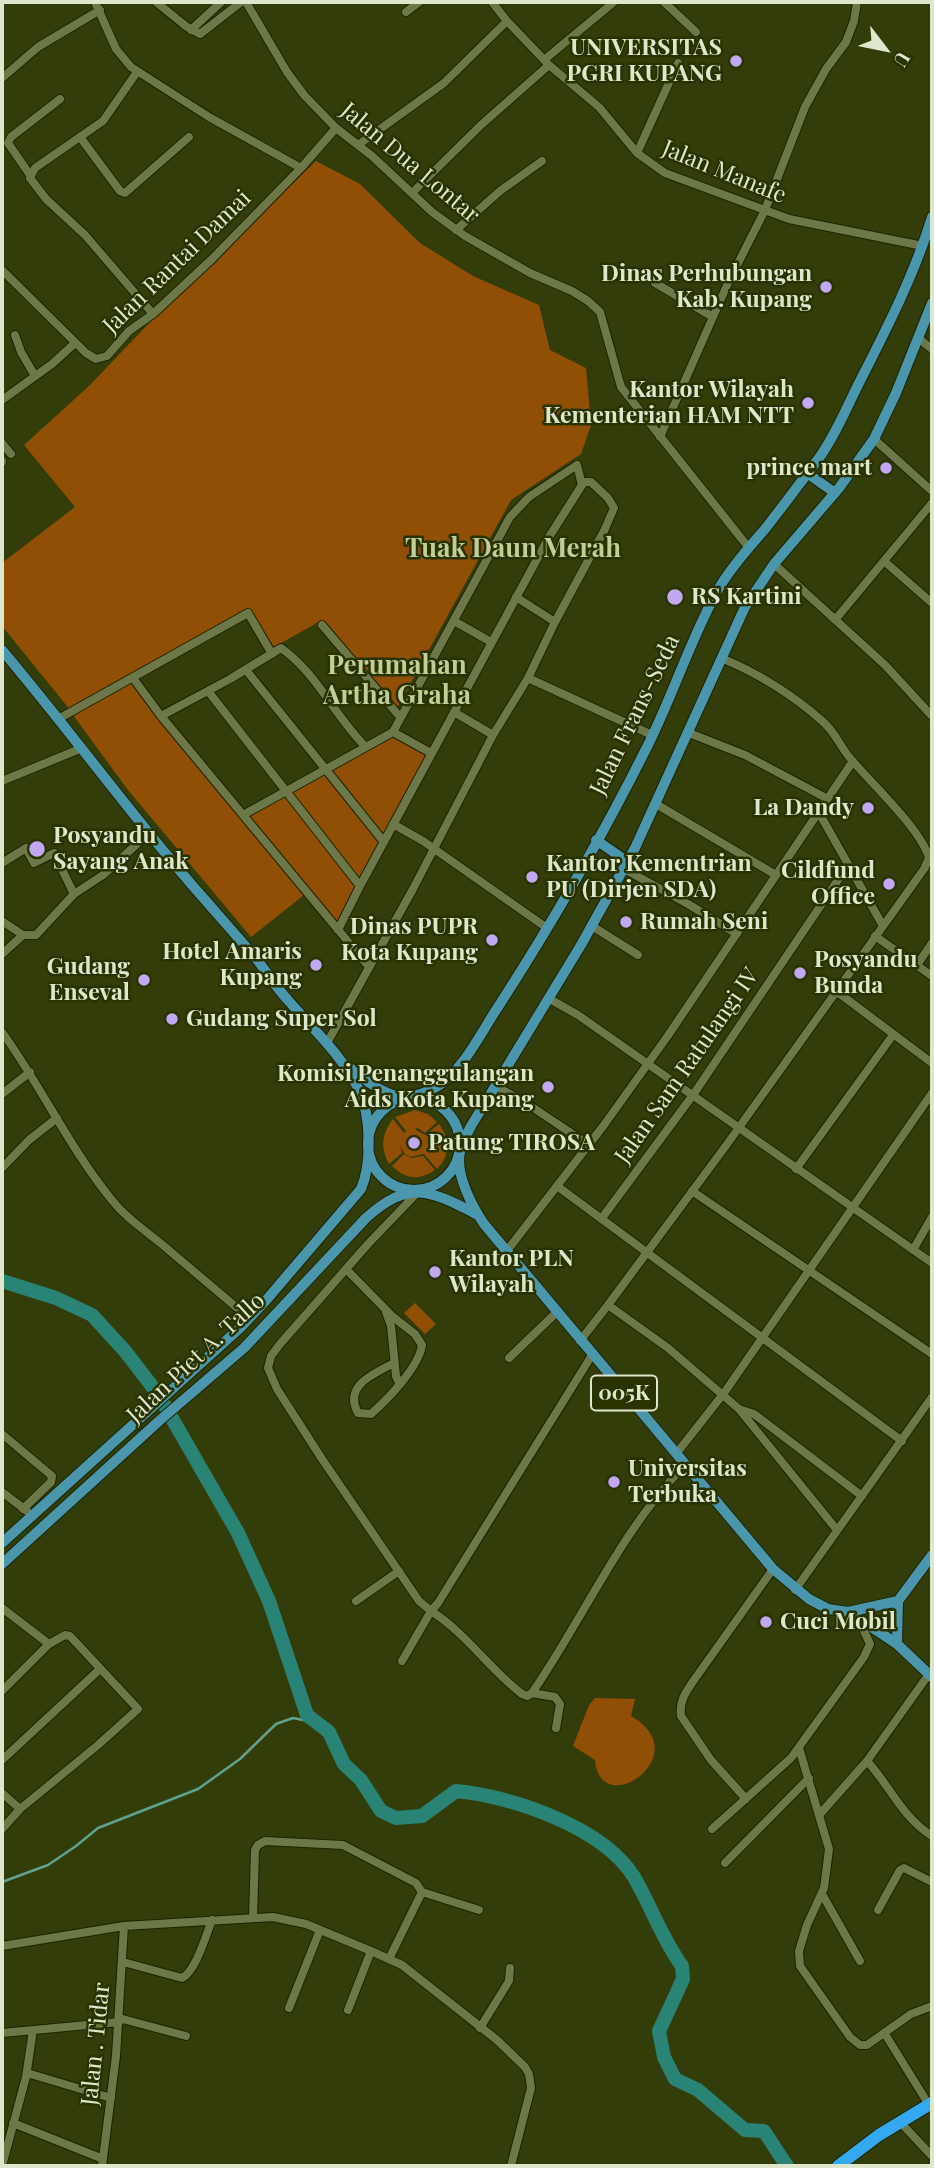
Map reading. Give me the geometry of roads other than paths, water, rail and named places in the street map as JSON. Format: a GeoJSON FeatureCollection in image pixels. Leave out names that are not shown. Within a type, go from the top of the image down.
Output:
{"type":"FeatureCollection","features":[{"type":"Feature","properties":{"kind":"highway"},"geometry":{"type":"LineString","coordinates":[[840,2166],[900,2122],[931,2104]]}},
{"type":"Feature","properties":{"kind":"main road","name":"Jalan Frans-Seda"},"geometry":{"type":"LineString","coordinates":[[409,1098],[439,1086],[456,1070],[547,928],[652,735],[716,593],[821,456],[888,327],[923,246],[932,217]]}},
{"type":"Feature","properties":{"kind":"main road"},"geometry":{"type":"LineString","coordinates":[[344,1063],[360,1093],[367,1116],[367,1145],[372,1164],[383,1180],[400,1189],[419,1191],[429,1189],[445,1179],[452,1171],[471,1126],[626,866],[745,607],[774,564],[835,493],[874,439],[896,393],[932,303]]}},
{"type":"Feature","properties":{"kind":"main road"},"geometry":{"type":"LineString","coordinates":[[807,473],[835,493]]}},
{"type":"Feature","properties":{"kind":"main road"},"geometry":{"type":"LineString","coordinates":[[2,650],[284,997],[344,1063],[373,1087],[392,1095],[418,1098],[437,1104],[451,1116],[459,1134],[459,1154]]}},
{"type":"Feature","properties":{"kind":"main road"},"geometry":{"type":"LineString","coordinates":[[596,840],[626,866]]}},
{"type":"Feature","properties":{"kind":"main road"},"geometry":{"type":"LineString","coordinates":[[367,1145],[371,1126],[383,1110],[390,1104],[409,1098]]}},
{"type":"Feature","properties":{"kind":"main road","name":"Jalan Piet A. Tallo"},"geometry":{"type":"LineString","coordinates":[[2,1543],[28,1512],[88,1467],[249,1318],[361,1189],[367,1169],[367,1145]]}},
{"type":"Feature","properties":{"kind":"main road","name":"005K"},"geometry":{"type":"LineString","coordinates":[[459,1154],[462,1178],[478,1215],[580,1341],[773,1569],[795,1590],[828,1609],[849,1612],[860,1622],[897,1644],[931,1676]]}},
{"type":"Feature","properties":{"kind":"main road","name":"Jalan Piet A. Tallo"},"geometry":{"type":"LineString","coordinates":[[2,1564],[264,1328],[385,1201],[419,1191]]}},
{"type":"Feature","properties":{"kind":"main road","name":"005K"},"geometry":{"type":"LineString","coordinates":[[419,1191],[447,1199],[478,1215]]}},
{"type":"Feature","properties":{"kind":"main road"},"geometry":{"type":"LineString","coordinates":[[897,1644],[898,1601],[932,1555]]}},
{"type":"Feature","properties":{"kind":"main road"},"geometry":{"type":"LineString","coordinates":[[849,1612],[898,1601]]}},
{"type":"Feature","properties":{"kind":"street"},"geometry":{"type":"LineString","coordinates":[[156,2],[200,34],[238,3]]}},
{"type":"Feature","properties":{"kind":"street"},"geometry":{"type":"LineString","coordinates":[[191,30],[220,2]]}},
{"type":"Feature","properties":{"kind":"street"},"geometry":{"type":"LineString","coordinates":[[406,12],[419,2]]}},
{"type":"Feature","properties":{"kind":"street","name":"Jalan Manafe"},"geometry":{"type":"LineString","coordinates":[[492,2],[506,21],[546,63],[599,107],[637,153],[665,173],[789,219],[923,246]]}},
{"type":"Feature","properties":{"kind":"street"},"geometry":{"type":"LineString","coordinates":[[412,193],[546,63],[614,2]]}},
{"type":"Feature","properties":{"kind":"street"},"geometry":{"type":"LineString","coordinates":[[664,2],[696,32]]}},
{"type":"Feature","properties":{"kind":"street"},"geometry":{"type":"LineString","coordinates":[[660,437],[713,317],[765,210],[805,107],[850,33],[857,2]]}},
{"type":"Feature","properties":{"kind":"street","name":"Jalan Dua Lontar"},"geometry":{"type":"LineString","coordinates":[[238,3],[311,102],[336,128],[412,193],[456,230],[596,306],[621,387],[749,548]]}},
{"type":"Feature","properties":{"kind":"street"},"geometry":{"type":"LineString","coordinates":[[2,78],[38,47],[97,6],[116,49],[138,72],[209,117],[301,168]]}},
{"type":"Feature","properties":{"kind":"street"},"geometry":{"type":"LineString","coordinates":[[358,145],[443,83],[506,21]]}},
{"type":"Feature","properties":{"kind":"street"},"geometry":{"type":"LineString","coordinates":[[637,153],[678,63]]}},
{"type":"Feature","properties":{"kind":"street"},"geometry":{"type":"LineString","coordinates":[[30,175],[108,116],[138,72]]}},
{"type":"Feature","properties":{"kind":"street"},"geometry":{"type":"LineString","coordinates":[[60,99],[11,137],[8,143],[46,199],[92,243],[153,314]]}},
{"type":"Feature","properties":{"kind":"street","name":"Jalan Rantai Damai"},"geometry":{"type":"LineString","coordinates":[[2,270],[75,343],[94,358],[101,358],[110,353],[129,331],[153,314],[211,260],[336,128]]}},
{"type":"Feature","properties":{"kind":"street"},"geometry":{"type":"LineString","coordinates":[[80,138],[120,191],[125,193],[189,137]]}},
{"type":"Feature","properties":{"kind":"street"},"geometry":{"type":"LineString","coordinates":[[456,230],[500,191],[542,161]]}},
{"type":"Feature","properties":{"kind":"street"},"geometry":{"type":"LineString","coordinates":[[655,283],[713,317]]}},
{"type":"Feature","properties":{"kind":"street"},"geometry":{"type":"LineString","coordinates":[[15,335],[35,376]]}},
{"type":"Feature","properties":{"kind":"street"},"geometry":{"type":"LineString","coordinates":[[918,338],[932,349]]}},
{"type":"Feature","properties":{"kind":"street","name":"Jalan Rantai Damai"},"geometry":{"type":"LineString","coordinates":[[2,398],[35,376],[75,343]]}},
{"type":"Feature","properties":{"kind":"street"},"geometry":{"type":"LineString","coordinates":[[874,439],[932,491]]}},
{"type":"Feature","properties":{"kind":"street"},"geometry":{"type":"LineString","coordinates":[[2,443],[11,454]]}},
{"type":"Feature","properties":{"kind":"street"},"geometry":{"type":"LineString","coordinates":[[243,815],[393,732],[510,517],[529,497],[577,465],[582,485]]}},
{"type":"Feature","properties":{"kind":"street"},"geometry":{"type":"LineString","coordinates":[[327,1043],[434,850],[493,735],[528,678],[613,511],[612,504],[592,482],[582,485],[549,537],[338,930]]}},
{"type":"Feature","properties":{"kind":"street"},"geometry":{"type":"LineString","coordinates":[[835,621],[932,503]]}},
{"type":"Feature","properties":{"kind":"street"},"geometry":{"type":"LineString","coordinates":[[884,561],[932,603]]}},
{"type":"Feature","properties":{"kind":"street"},"geometry":{"type":"LineString","coordinates":[[774,564],[900,679],[932,716]]}},
{"type":"Feature","properties":{"kind":"street"},"geometry":{"type":"LineString","coordinates":[[516,597],[555,622]]}},
{"type":"Feature","properties":{"kind":"street"},"geometry":{"type":"LineString","coordinates":[[60,719],[248,613],[272,654]]}},
{"type":"Feature","properties":{"kind":"street"},"geometry":{"type":"LineString","coordinates":[[454,621],[491,642]]}},
{"type":"Feature","properties":{"kind":"street"},"geometry":{"type":"LineString","coordinates":[[322,625],[400,717]]}},
{"type":"Feature","properties":{"kind":"street"},"geometry":{"type":"LineString","coordinates":[[162,716],[281,648],[298,659],[351,732],[366,747]]}},
{"type":"Feature","properties":{"kind":"street"},"geometry":{"type":"LineString","coordinates":[[580,1341],[738,1129],[926,866],[929,858],[911,828],[853,761],[832,729],[814,713],[738,665],[722,658]]}},
{"type":"Feature","properties":{"kind":"street"},"geometry":{"type":"LineString","coordinates":[[246,670],[384,842]]}},
{"type":"Feature","properties":{"kind":"street"},"geometry":{"type":"LineString","coordinates":[[133,678],[369,967]]}},
{"type":"Feature","properties":{"kind":"street"},"geometry":{"type":"LineString","coordinates":[[528,678],[652,735]]}},
{"type":"Feature","properties":{"kind":"street"},"geometry":{"type":"LineString","coordinates":[[208,691],[360,886]]}},
{"type":"Feature","properties":{"kind":"street"},"geometry":{"type":"LineString","coordinates":[[454,712],[493,735]]}},
{"type":"Feature","properties":{"kind":"street"},"geometry":{"type":"LineString","coordinates":[[393,732],[431,754]]}},
{"type":"Feature","properties":{"kind":"street"},"geometry":{"type":"LineString","coordinates":[[689,733],[745,755],[826,797]]}},
{"type":"Feature","properties":{"kind":"street"},"geometry":{"type":"LineString","coordinates":[[2,781],[82,748]]}},
{"type":"Feature","properties":{"kind":"street"},"geometry":{"type":"LineString","coordinates":[[506,1252],[648,1063],[737,934],[826,797],[853,761]]}},
{"type":"Feature","properties":{"kind":"street"},"geometry":{"type":"LineString","coordinates":[[656,804],[776,875]]}},
{"type":"Feature","properties":{"kind":"street"},"geometry":{"type":"LineString","coordinates":[[818,811],[883,926]]}},
{"type":"Feature","properties":{"kind":"street"},"geometry":{"type":"LineString","coordinates":[[393,824],[423,841],[547,928]]}},
{"type":"Feature","properties":{"kind":"street"},"geometry":{"type":"LineString","coordinates":[[2,921],[23,935],[36,935],[74,894],[103,875],[149,833]]}},
{"type":"Feature","properties":{"kind":"street"},"geometry":{"type":"LineString","coordinates":[[2,863],[26,848],[34,863],[54,853],[74,894]]}},
{"type":"Feature","properties":{"kind":"street","name":"Jalan Sam Ratulangi IV"},"geometry":{"type":"LineString","coordinates":[[602,1218],[693,1095],[848,864]]}},
{"type":"Feature","properties":{"kind":"street"},"geometry":{"type":"LineString","coordinates":[[626,866],[737,934]]}},
{"type":"Feature","properties":{"kind":"street"},"geometry":{"type":"LineString","coordinates":[[592,926],[638,955]]}},
{"type":"Feature","properties":{"kind":"street"},"geometry":{"type":"LineString","coordinates":[[2,954],[23,935]]}},
{"type":"Feature","properties":{"kind":"street"},"geometry":{"type":"LineString","coordinates":[[875,936],[932,976]]}},
{"type":"Feature","properties":{"kind":"street"},"geometry":{"type":"LineString","coordinates":[[917,965],[932,943]]}},
{"type":"Feature","properties":{"kind":"street"},"geometry":{"type":"LineString","coordinates":[[836,991],[932,1063]]}},
{"type":"Feature","properties":{"kind":"street"},"geometry":{"type":"LineString","coordinates":[[548,998],[648,1063],[738,1129],[932,1263]]}},
{"type":"Feature","properties":{"kind":"street"},"geometry":{"type":"LineString","coordinates":[[2,1032],[110,1198],[126,1216],[249,1318]]}},
{"type":"Feature","properties":{"kind":"street"},"geometry":{"type":"LineString","coordinates":[[796,1169],[893,1035]]}},
{"type":"Feature","properties":{"kind":"street"},"geometry":{"type":"LineString","coordinates":[[2,1094],[30,1072]]}},
{"type":"Feature","properties":{"kind":"street"},"geometry":{"type":"LineString","coordinates":[[495,1086],[523,1101],[589,1145]]}},
{"type":"Feature","properties":{"kind":"street"},"geometry":{"type":"LineString","coordinates":[[676,1454],[724,1393],[932,1093]]}},
{"type":"Feature","properties":{"kind":"street"},"geometry":{"type":"LineString","coordinates":[[2,1168],[29,1140],[57,1118]]}},
{"type":"Feature","properties":{"kind":"street"},"geometry":{"type":"LineString","coordinates":[[557,1186],[902,1441]]}},
{"type":"Feature","properties":{"kind":"street"},"geometry":{"type":"LineString","coordinates":[[419,1191],[279,1345],[271,1356],[268,1368],[277,1389],[322,1459],[419,1601],[463,1638],[508,1683],[527,1696],[532,1693],[558,1656],[596,1587],[637,1524],[666,1484],[685,1465]]}},
{"type":"Feature","properties":{"kind":"street"},"geometry":{"type":"LineString","coordinates":[[692,1191],[807,1272],[932,1354]]}},
{"type":"Feature","properties":{"kind":"street"},"geometry":{"type":"LineString","coordinates":[[913,1250],[932,1217]]}},
{"type":"Feature","properties":{"kind":"street"},"geometry":{"type":"LineString","coordinates":[[346,1269],[385,1309],[415,1334],[422,1345],[410,1371],[371,1414],[358,1413],[353,1396],[359,1385],[394,1363]]}},
{"type":"Feature","properties":{"kind":"street"},"geometry":{"type":"LineString","coordinates":[[608,1305],[724,1393],[837,1530]]}},
{"type":"Feature","properties":{"kind":"street"},"geometry":{"type":"LineString","coordinates":[[385,1309],[391,1326],[394,1363],[399,1383]]}},
{"type":"Feature","properties":{"kind":"street"},"geometry":{"type":"LineString","coordinates":[[509,1358],[557,1312]]}},
{"type":"Feature","properties":{"kind":"street"},"geometry":{"type":"LineString","coordinates":[[402,1661],[430,1611],[438,1603],[592,1355]]}},
{"type":"Feature","properties":{"kind":"street"},"geometry":{"type":"LineString","coordinates":[[795,1590],[932,1397]]}},
{"type":"Feature","properties":{"kind":"street"},"geometry":{"type":"LineString","coordinates":[[739,1409],[754,1414],[862,1496]]}},
{"type":"Feature","properties":{"kind":"street"},"geometry":{"type":"LineString","coordinates":[[2,1434],[52,1476],[51,1482],[28,1512],[2,1492]]}},
{"type":"Feature","properties":{"kind":"street"},"geometry":{"type":"LineString","coordinates":[[746,1799],[711,1760],[681,1716],[680,1708],[688,1690],[773,1569]]}},
{"type":"Feature","properties":{"kind":"street"},"geometry":{"type":"LineString","coordinates":[[356,1601],[399,1571]]}},
{"type":"Feature","properties":{"kind":"street"},"geometry":{"type":"LineString","coordinates":[[2,1608],[49,1644]]}},
{"type":"Feature","properties":{"kind":"street"},"geometry":{"type":"LineString","coordinates":[[712,1829],[776,1773],[799,1748],[869,1650],[869,1639],[860,1622]]}},
{"type":"Feature","properties":{"kind":"street"},"geometry":{"type":"LineString","coordinates":[[2,1691],[49,1644],[65,1635],[70,1636],[136,1706],[136,1712],[20,1809],[2,1829]]}},
{"type":"Feature","properties":{"kind":"street"},"geometry":{"type":"LineString","coordinates":[[2,1760],[100,1669]]}},
{"type":"Feature","properties":{"kind":"street"},"geometry":{"type":"LineString","coordinates":[[820,1814],[867,1760],[931,1676]]}},
{"type":"Feature","properties":{"kind":"street"},"geometry":{"type":"LineString","coordinates":[[532,1693],[552,1695],[558,1700],[556,1728]]}},
{"type":"Feature","properties":{"kind":"street"},"geometry":{"type":"LineString","coordinates":[[799,1748],[829,1849],[822,1894],[807,1924],[799,1951],[800,1966],[857,2043],[867,2045],[885,2035],[911,2014],[932,2006]]}},
{"type":"Feature","properties":{"kind":"street"},"geometry":{"type":"LineString","coordinates":[[867,1760],[907,1815],[932,1836]]}},
{"type":"Feature","properties":{"kind":"street"},"geometry":{"type":"LineString","coordinates":[[725,1863],[809,1778]]}},
{"type":"Feature","properties":{"kind":"street"},"geometry":{"type":"LineString","coordinates":[[2,1793],[20,1809]]}},
{"type":"Feature","properties":{"kind":"street"},"geometry":{"type":"LineString","coordinates":[[253,1918],[255,1850],[265,1841],[343,1845],[416,1882],[422,1892],[479,1910]]}},
{"type":"Feature","properties":{"kind":"street"},"geometry":{"type":"LineString","coordinates":[[878,1910],[902,1869],[911,1869],[932,1882]]}},
{"type":"Feature","properties":{"kind":"street"},"geometry":{"type":"LineString","coordinates":[[389,1959],[422,1892]]}},
{"type":"Feature","properties":{"kind":"street"},"geometry":{"type":"LineString","coordinates":[[822,1894],[860,1961]]}},
{"type":"Feature","properties":{"kind":"street"},"geometry":{"type":"LineString","coordinates":[[2,1945],[124,1926],[253,1918],[291,1919],[371,1951],[402,1965],[525,2067],[531,2081],[529,2103],[511,2166]]}},
{"type":"Feature","properties":{"kind":"street"},"geometry":{"type":"LineString","coordinates":[[123,1962],[182,1978],[187,1976],[212,1920]]}},
{"type":"Feature","properties":{"kind":"street","name":"Jalan . Tidar"},"geometry":{"type":"LineString","coordinates":[[102,2162],[119,2020],[124,1926]]}},
{"type":"Feature","properties":{"kind":"street"},"geometry":{"type":"LineString","coordinates":[[289,2008],[320,1930]]}},
{"type":"Feature","properties":{"kind":"street"},"geometry":{"type":"LineString","coordinates":[[348,2010],[371,1951]]}},
{"type":"Feature","properties":{"kind":"street"},"geometry":{"type":"LineString","coordinates":[[480,2028],[509,1981],[510,1968]]}},
{"type":"Feature","properties":{"kind":"street"},"geometry":{"type":"LineString","coordinates":[[2,2033],[119,2020],[186,2036]]}},
{"type":"Feature","properties":{"kind":"street"},"geometry":{"type":"LineString","coordinates":[[2,2166],[27,2073],[33,2030]]}},
{"type":"Feature","properties":{"kind":"street"},"geometry":{"type":"LineString","coordinates":[[885,2035],[931,2104]]}},
{"type":"Feature","properties":{"kind":"street"},"geometry":{"type":"LineString","coordinates":[[27,2073],[111,2098]]}},
{"type":"Feature","properties":{"kind":"street"},"geometry":{"type":"LineString","coordinates":[[900,2122],[932,2156]]}},
{"type":"Feature","properties":{"kind":"street"},"geometry":{"type":"LineString","coordinates":[[13,2123],[102,2162]]}},
{"type":"Feature","properties":{"kind":"waterway"},"geometry":{"type":"LineString","coordinates":[[2,1281],[56,1298],[92,1315],[125,1351],[158,1394],[238,1533],[269,1601],[307,1715],[329,1732],[344,1764],[361,1780],[381,1811],[396,1818],[422,1816],[456,1791],[478,1794],[554,1817],[579,1829],[620,1859],[634,1877],[668,1945],[682,1966],[683,1979],[659,2031],[664,2057],[675,2079],[698,2090],[745,2130],[764,2131],[787,2166]]}},
{"type":"Feature","properties":{"kind":"waterway"},"geometry":{"type":"LineString","coordinates":[[2,1882],[48,1865],[98,1828],[198,1789],[240,1759],[276,1724],[293,1718],[308,1721],[329,1732]]}},
{"type":"Feature","properties":{"kind":"place","name":"UNIVERSITAS PGRI KUPANG"},"geometry":{"type":"Point","coordinates":[736,61]}},
{"type":"Feature","properties":{"kind":"place","name":"Dinas Perhubungan Kab. Kupang"},"geometry":{"type":"Point","coordinates":[826,287]}},
{"type":"Feature","properties":{"kind":"place","name":"Kantor Wilayah Kementerian HAM NTT"},"geometry":{"type":"Point","coordinates":[808,403]}},
{"type":"Feature","properties":{"kind":"place","name":"prince mart"},"geometry":{"type":"Point","coordinates":[886,468]}},
{"type":"Feature","properties":{"kind":"place","name":"RS Kartini"},"geometry":{"type":"Point","coordinates":[675,597]}},
{"type":"Feature","properties":{"kind":"place","name":"La Dandy"},"geometry":{"type":"Point","coordinates":[868,808]}},
{"type":"Feature","properties":{"kind":"place","name":"Posyandu Sayang Anak"},"geometry":{"type":"Point","coordinates":[37,849]}},
{"type":"Feature","properties":{"kind":"place","name":"Kantor Kementrian PU (Dirjen SDA)"},"geometry":{"type":"Point","coordinates":[532,877]}},
{"type":"Feature","properties":{"kind":"place","name":"Cildfund Office"},"geometry":{"type":"Point","coordinates":[889,884]}},
{"type":"Feature","properties":{"kind":"place","name":"Rumah Seni"},"geometry":{"type":"Point","coordinates":[626,922]}},
{"type":"Feature","properties":{"kind":"place","name":"Dinas PUPR Kota Kupang"},"geometry":{"type":"Point","coordinates":[492,940]}},
{"type":"Feature","properties":{"kind":"place","name":"Hotel Amaris Kupang"},"geometry":{"type":"Point","coordinates":[316,965]}},
{"type":"Feature","properties":{"kind":"place","name":"Posyandu Bunda"},"geometry":{"type":"Point","coordinates":[800,973]}},
{"type":"Feature","properties":{"kind":"place","name":"Gudang Enseval"},"geometry":{"type":"Point","coordinates":[144,980]}},
{"type":"Feature","properties":{"kind":"place","name":"Gudang Super Sol"},"geometry":{"type":"Point","coordinates":[172,1019]}},
{"type":"Feature","properties":{"kind":"place","name":"Komisi Penanggulangan Aids Kota Kupang"},"geometry":{"type":"Point","coordinates":[548,1087]}},
{"type":"Feature","properties":{"kind":"place","name":"Patung TIROSA"},"geometry":{"type":"Point","coordinates":[414,1143]}},
{"type":"Feature","properties":{"kind":"place","name":"Kantor PLN Wilayah"},"geometry":{"type":"Point","coordinates":[435,1272]}},
{"type":"Feature","properties":{"kind":"place","name":"Universitas Terbuka"},"geometry":{"type":"Point","coordinates":[614,1482]}},
{"type":"Feature","properties":{"kind":"place","name":"Cuci Mobil"},"geometry":{"type":"Point","coordinates":[766,1622]}},
{"type":"Feature","properties":{"kind":"district","name":"Tuak Daun Merah"},"geometry":{"type":"Point","coordinates":[513,549]}},
{"type":"Feature","properties":{"kind":"district","name":"Perumahan Artha Graha"},"geometry":{"type":"Point","coordinates":[397,681]}}]}
